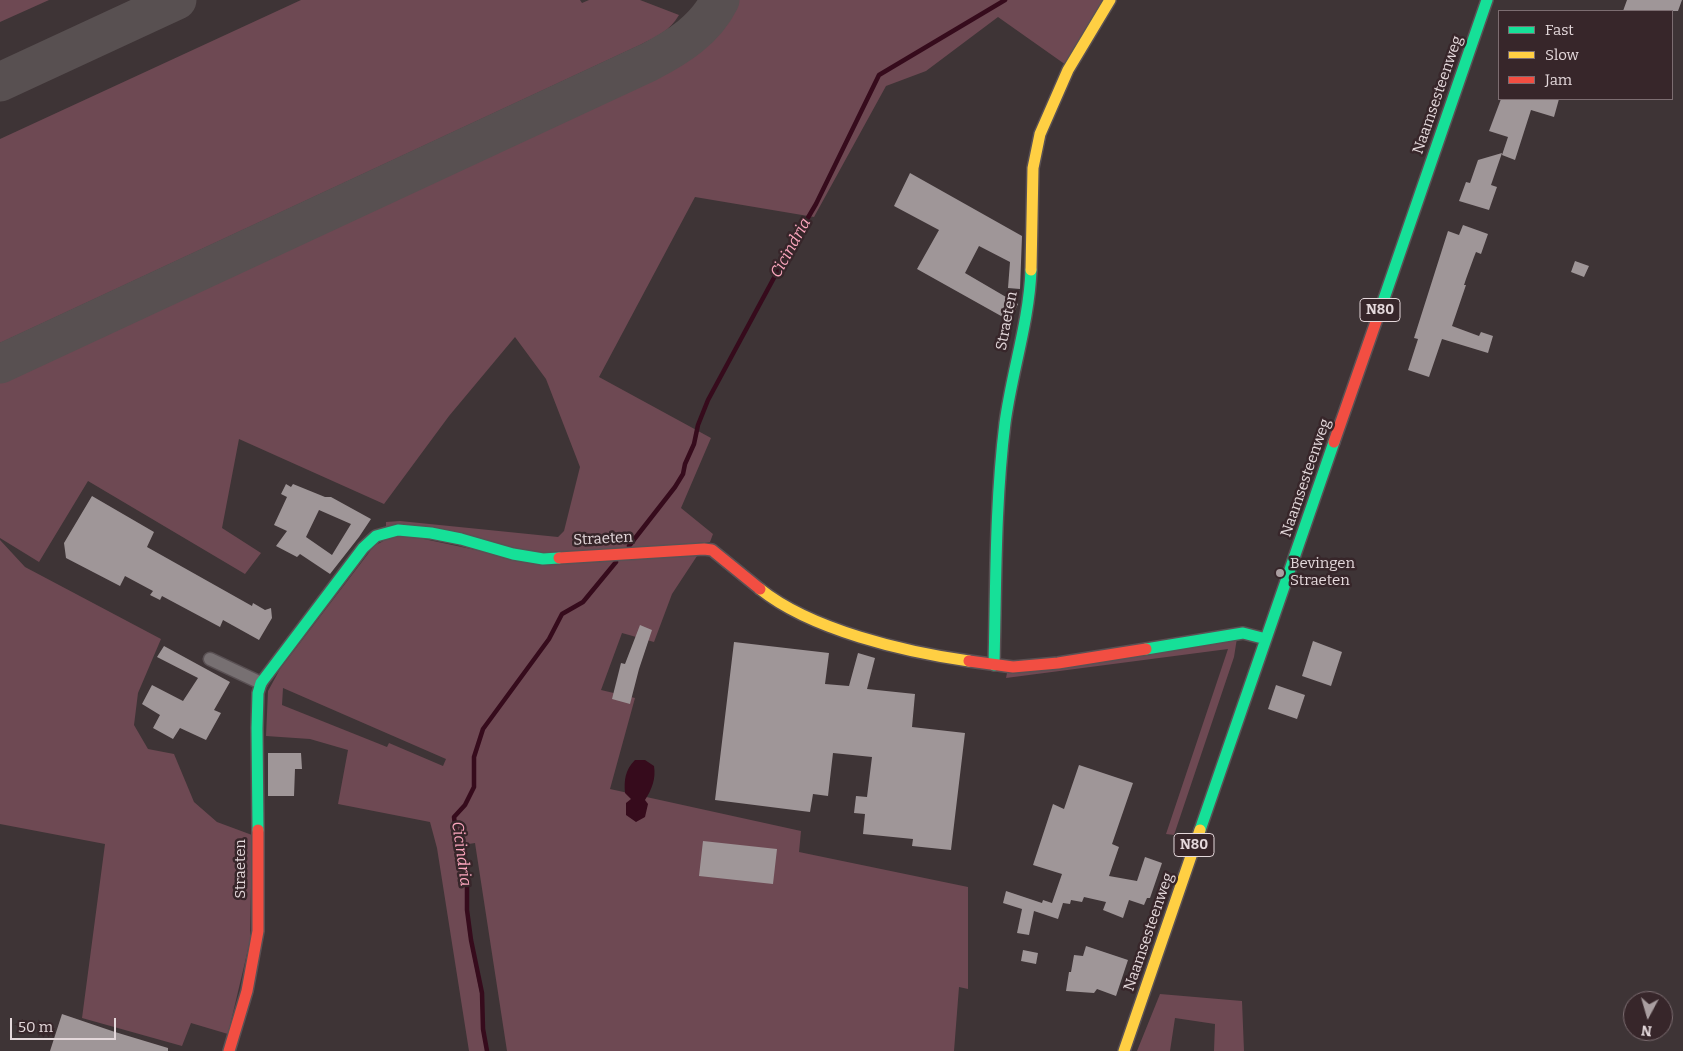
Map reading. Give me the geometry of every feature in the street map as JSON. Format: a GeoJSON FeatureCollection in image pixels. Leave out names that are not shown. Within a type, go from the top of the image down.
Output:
{"type":"FeatureCollection","features":[{"type":"Feature","properties":{"kind":"street","name":"Straeten"},"geometry":{"type":"LineString","coordinates":[[994,665],[999,486],[1005,422],[1011,384],[1030,294],[1033,168],[1040,134],[1068,70],[1110,0]]}},
{"type":"Feature","properties":{"kind":"street","name":"Naamsesteenweg"},"geometry":{"type":"LineString","coordinates":[[1124,1051],[1487,0]]}},
{"type":"Feature","properties":{"kind":"street","name":"Straeten"},"geometry":{"type":"LineString","coordinates":[[229,1051],[243,1007],[255,958],[258,931],[257,728],[258,693],[261,683],[363,548],[376,536],[386,532],[398,530],[431,533],[461,539],[513,554],[543,559],[712,550],[765,593],[791,609],[828,627],[890,645],[994,665],[1013,667],[1058,663],[1243,633],[1266,638]]}},
{"type":"Feature","properties":{"kind":"street"},"geometry":{"type":"LineString","coordinates":[[210,659],[261,683]]}},
{"type":"Feature","properties":{"kind":"shaded area"},"geometry":{"type":"Polygon","coordinates":[[[0,0],[49,0],[0,22],[0,0]]]}},
{"type":"Feature","properties":{"kind":"shaded area"},"geometry":{"type":"Polygon","coordinates":[[[301,0],[580,0],[582,3],[589,0],[640,0],[679,15],[667,29],[640,45],[0,343],[0,139],[301,0]]]}},
{"type":"Feature","properties":{"kind":"shaded area"},"geometry":{"type":"Polygon","coordinates":[[[739,0],[1104,0],[1066,65],[998,17],[926,71],[886,86],[814,217],[695,197],[599,377],[711,438],[681,508],[713,534],[710,542],[551,554],[386,526],[386,522],[400,521],[558,537],[564,531],[580,467],[546,379],[515,337],[449,416],[384,504],[239,439],[222,528],[261,553],[245,574],[88,481],[39,562],[0,538],[0,379],[679,65],[713,36],[739,0]]]}},
{"type":"Feature","properties":{"kind":"shaded area"},"geometry":{"type":"Polygon","coordinates":[[[405,535],[528,561],[697,556],[672,594],[654,642],[622,633],[601,690],[635,698],[610,789],[801,831],[799,852],[968,887],[968,989],[959,987],[954,1051],[507,1051],[475,843],[456,846],[466,892],[468,932],[480,993],[486,1051],[469,1051],[437,848],[430,822],[338,804],[348,750],[310,739],[266,736],[268,691],[280,669],[374,546],[389,538],[405,535]],[[283,688],[282,705],[387,747],[389,743],[443,766],[446,759],[283,688]]]}},
{"type":"Feature","properties":{"kind":"shaded area"},"geometry":{"type":"Polygon","coordinates":[[[0,540],[25,567],[161,639],[138,693],[134,725],[148,749],[174,754],[194,802],[217,822],[252,835],[250,941],[228,1034],[191,1023],[182,1046],[82,1018],[105,844],[0,824],[0,540]]]}},
{"type":"Feature","properties":{"kind":"shaded area"},"geometry":{"type":"Polygon","coordinates":[[[1237,638],[1234,657],[1174,835],[1166,834],[1228,649],[1006,678],[1007,673],[1237,638]]]}},
{"type":"Feature","properties":{"kind":"shaded area"},"geometry":{"type":"Polygon","coordinates":[[[635,760],[645,760],[654,766],[653,784],[645,800],[648,804],[645,817],[636,822],[626,815],[626,803],[631,799],[625,793],[627,771],[635,760]]]}},
{"type":"Feature","properties":{"kind":"shaded area"},"geometry":{"type":"Polygon","coordinates":[[[1160,994],[1242,1001],[1244,1051],[1214,1051],[1215,1024],[1175,1018],[1170,1051],[1137,1051],[1160,994]]]}},
{"type":"Feature","properties":{"kind":"building"},"geometry":{"type":"Polygon","coordinates":[[[1627,0],[1682,0],[1678,11],[1623,10],[1627,0]]]}},
{"type":"Feature","properties":{"kind":"building"},"geometry":{"type":"Polygon","coordinates":[[[1501,100],[1559,100],[1554,117],[1531,110],[1515,160],[1502,155],[1508,137],[1489,131],[1501,100]]]}},
{"type":"Feature","properties":{"kind":"building"},"geometry":{"type":"Polygon","coordinates":[[[1502,153],[1491,185],[1497,187],[1489,210],[1459,201],[1466,182],[1470,183],[1478,160],[1502,153]]]}},
{"type":"Feature","properties":{"kind":"building"},"geometry":{"type":"Polygon","coordinates":[[[910,173],[1022,236],[1020,289],[1008,288],[1010,262],[979,246],[965,273],[1018,304],[1010,321],[917,269],[939,230],[894,206],[910,173]]]}},
{"type":"Feature","properties":{"kind":"building"},"geometry":{"type":"Polygon","coordinates":[[[1463,225],[1488,234],[1481,254],[1476,252],[1474,257],[1452,326],[1479,336],[1481,332],[1493,336],[1488,353],[1442,339],[1429,377],[1408,370],[1418,339],[1414,338],[1448,231],[1459,235],[1463,225]]]}},
{"type":"Feature","properties":{"kind":"building"},"geometry":{"type":"Polygon","coordinates":[[[1575,261],[1589,266],[1584,277],[1571,272],[1575,261]]]}},
{"type":"Feature","properties":{"kind":"building"},"geometry":{"type":"Polygon","coordinates":[[[286,484],[291,487],[293,484],[325,497],[331,497],[371,519],[330,574],[300,554],[297,557],[276,546],[287,531],[274,525],[287,497],[281,494],[286,484]],[[319,510],[306,537],[332,555],[351,524],[319,510]]]}},
{"type":"Feature","properties":{"kind":"building"},"geometry":{"type":"Polygon","coordinates":[[[92,496],[154,532],[147,547],[252,606],[253,603],[265,610],[271,608],[272,618],[259,640],[223,620],[220,627],[162,596],[160,600],[150,595],[153,591],[125,576],[120,586],[66,558],[64,543],[92,496]]]}},
{"type":"Feature","properties":{"kind":"building"},"geometry":{"type":"Polygon","coordinates":[[[640,625],[652,630],[630,704],[612,699],[621,663],[625,664],[640,625]]]}},
{"type":"Feature","properties":{"kind":"building"},"geometry":{"type":"Polygon","coordinates":[[[1313,641],[1342,652],[1331,686],[1302,676],[1313,641]]]}},
{"type":"Feature","properties":{"kind":"building"},"geometry":{"type":"Polygon","coordinates":[[[734,642],[829,653],[825,684],[849,686],[858,653],[875,658],[867,689],[915,694],[912,727],[965,733],[951,850],[912,846],[913,839],[863,834],[865,814],[854,813],[856,796],[867,797],[872,757],[833,753],[828,796],[813,794],[810,812],[715,800],[734,642]]]}},
{"type":"Feature","properties":{"kind":"building"},"geometry":{"type":"Polygon","coordinates":[[[164,646],[230,682],[214,710],[221,713],[206,740],[180,728],[173,739],[153,728],[160,715],[142,704],[152,685],[183,701],[198,678],[157,657],[164,646]]]}},
{"type":"Feature","properties":{"kind":"building"},"geometry":{"type":"Polygon","coordinates":[[[1276,685],[1305,695],[1297,719],[1268,709],[1276,685]]]}},
{"type":"Feature","properties":{"kind":"building"},"geometry":{"type":"Polygon","coordinates":[[[268,753],[301,753],[302,769],[295,769],[294,796],[268,796],[268,753]]]}},
{"type":"Feature","properties":{"kind":"building"},"geometry":{"type":"Polygon","coordinates":[[[1079,765],[1133,783],[1112,844],[1119,847],[1109,876],[1137,881],[1145,857],[1162,863],[1150,898],[1147,898],[1144,905],[1129,900],[1123,918],[1103,910],[1106,902],[1084,897],[1082,902],[1071,900],[1070,904],[1063,903],[1058,919],[1034,911],[1029,935],[1017,933],[1022,909],[1003,903],[1006,891],[1042,903],[1043,900],[1052,903],[1062,874],[1033,865],[1053,804],[1064,809],[1079,765]]]}},
{"type":"Feature","properties":{"kind":"building"},"geometry":{"type":"Polygon","coordinates":[[[703,841],[777,849],[773,884],[699,876],[703,841]]]}},
{"type":"Feature","properties":{"kind":"building"},"geometry":{"type":"Polygon","coordinates":[[[1086,946],[1128,960],[1116,996],[1097,989],[1094,993],[1066,991],[1074,955],[1083,956],[1086,946]]]}},
{"type":"Feature","properties":{"kind":"building"},"geometry":{"type":"Polygon","coordinates":[[[1023,950],[1038,953],[1036,964],[1021,961],[1023,950]]]}},
{"type":"Feature","properties":{"kind":"building"},"geometry":{"type":"Polygon","coordinates":[[[62,1014],[168,1048],[168,1051],[50,1051],[62,1014]]]}},
{"type":"Feature","properties":{"kind":"waterway","name":"Cicindria"},"geometry":{"type":"LineString","coordinates":[[629,546],[683,474],[708,400],[816,204],[879,75],[1005,0]]}},
{"type":"Feature","properties":{"kind":"waterway","name":"Cicindria"},"geometry":{"type":"LineString","coordinates":[[487,1051],[483,1029],[482,993],[467,910],[467,883],[457,841],[454,817],[465,805],[474,787],[474,757],[483,729],[549,639],[562,614],[583,602],[616,562]]}},
{"type":"Feature","properties":{"kind":"taxiway"},"geometry":{"type":"LineString","coordinates":[[0,82],[177,0]]}},
{"type":"Feature","properties":{"kind":"taxiway"},"geometry":{"type":"LineString","coordinates":[[0,364],[649,62],[690,37],[707,20],[720,0]]}},
{"type":"Feature","properties":{"kind":"traffic: fast"},"geometry":{"type":"LineString","coordinates":[[1378,316],[1487,0]]}},
{"type":"Feature","properties":{"kind":"traffic: fast"},"geometry":{"type":"LineString","coordinates":[[994,665],[999,483],[1005,423],[1024,328],[1031,270]]}},
{"type":"Feature","properties":{"kind":"traffic: fast"},"geometry":{"type":"LineString","coordinates":[[1200,830],[1334,442]]}},
{"type":"Feature","properties":{"kind":"traffic: fast"},"geometry":{"type":"LineString","coordinates":[[258,830],[257,728],[258,693],[261,683],[363,548],[376,536],[398,530],[431,533],[461,539],[513,554],[543,559],[559,558]]}},
{"type":"Feature","properties":{"kind":"traffic: fast"},"geometry":{"type":"LineString","coordinates":[[1146,649],[1243,633],[1266,639]]}},
{"type":"Feature","properties":{"kind":"traffic: slow"},"geometry":{"type":"LineString","coordinates":[[1031,270],[1033,168],[1040,134],[1068,70],[1110,0]]}},
{"type":"Feature","properties":{"kind":"traffic: slow"},"geometry":{"type":"LineString","coordinates":[[760,589],[805,616],[860,637],[917,652],[969,661]]}},
{"type":"Feature","properties":{"kind":"traffic: slow"},"geometry":{"type":"LineString","coordinates":[[1124,1051],[1200,830]]}},
{"type":"Feature","properties":{"kind":"traffic: jam"},"geometry":{"type":"LineString","coordinates":[[1334,442],[1378,316]]}},
{"type":"Feature","properties":{"kind":"traffic: jam"},"geometry":{"type":"LineString","coordinates":[[559,558],[712,550],[760,589]]}},
{"type":"Feature","properties":{"kind":"traffic: jam"},"geometry":{"type":"LineString","coordinates":[[969,661],[1013,667],[1058,663],[1146,649]]}},
{"type":"Feature","properties":{"kind":"traffic: jam"},"geometry":{"type":"LineString","coordinates":[[229,1051],[247,991],[258,931],[258,830]]}},
{"type":"Feature","properties":{"kind":"place","name":"Bevingen Straeten"},"geometry":{"type":"Point","coordinates":[1280,573]}}]}
